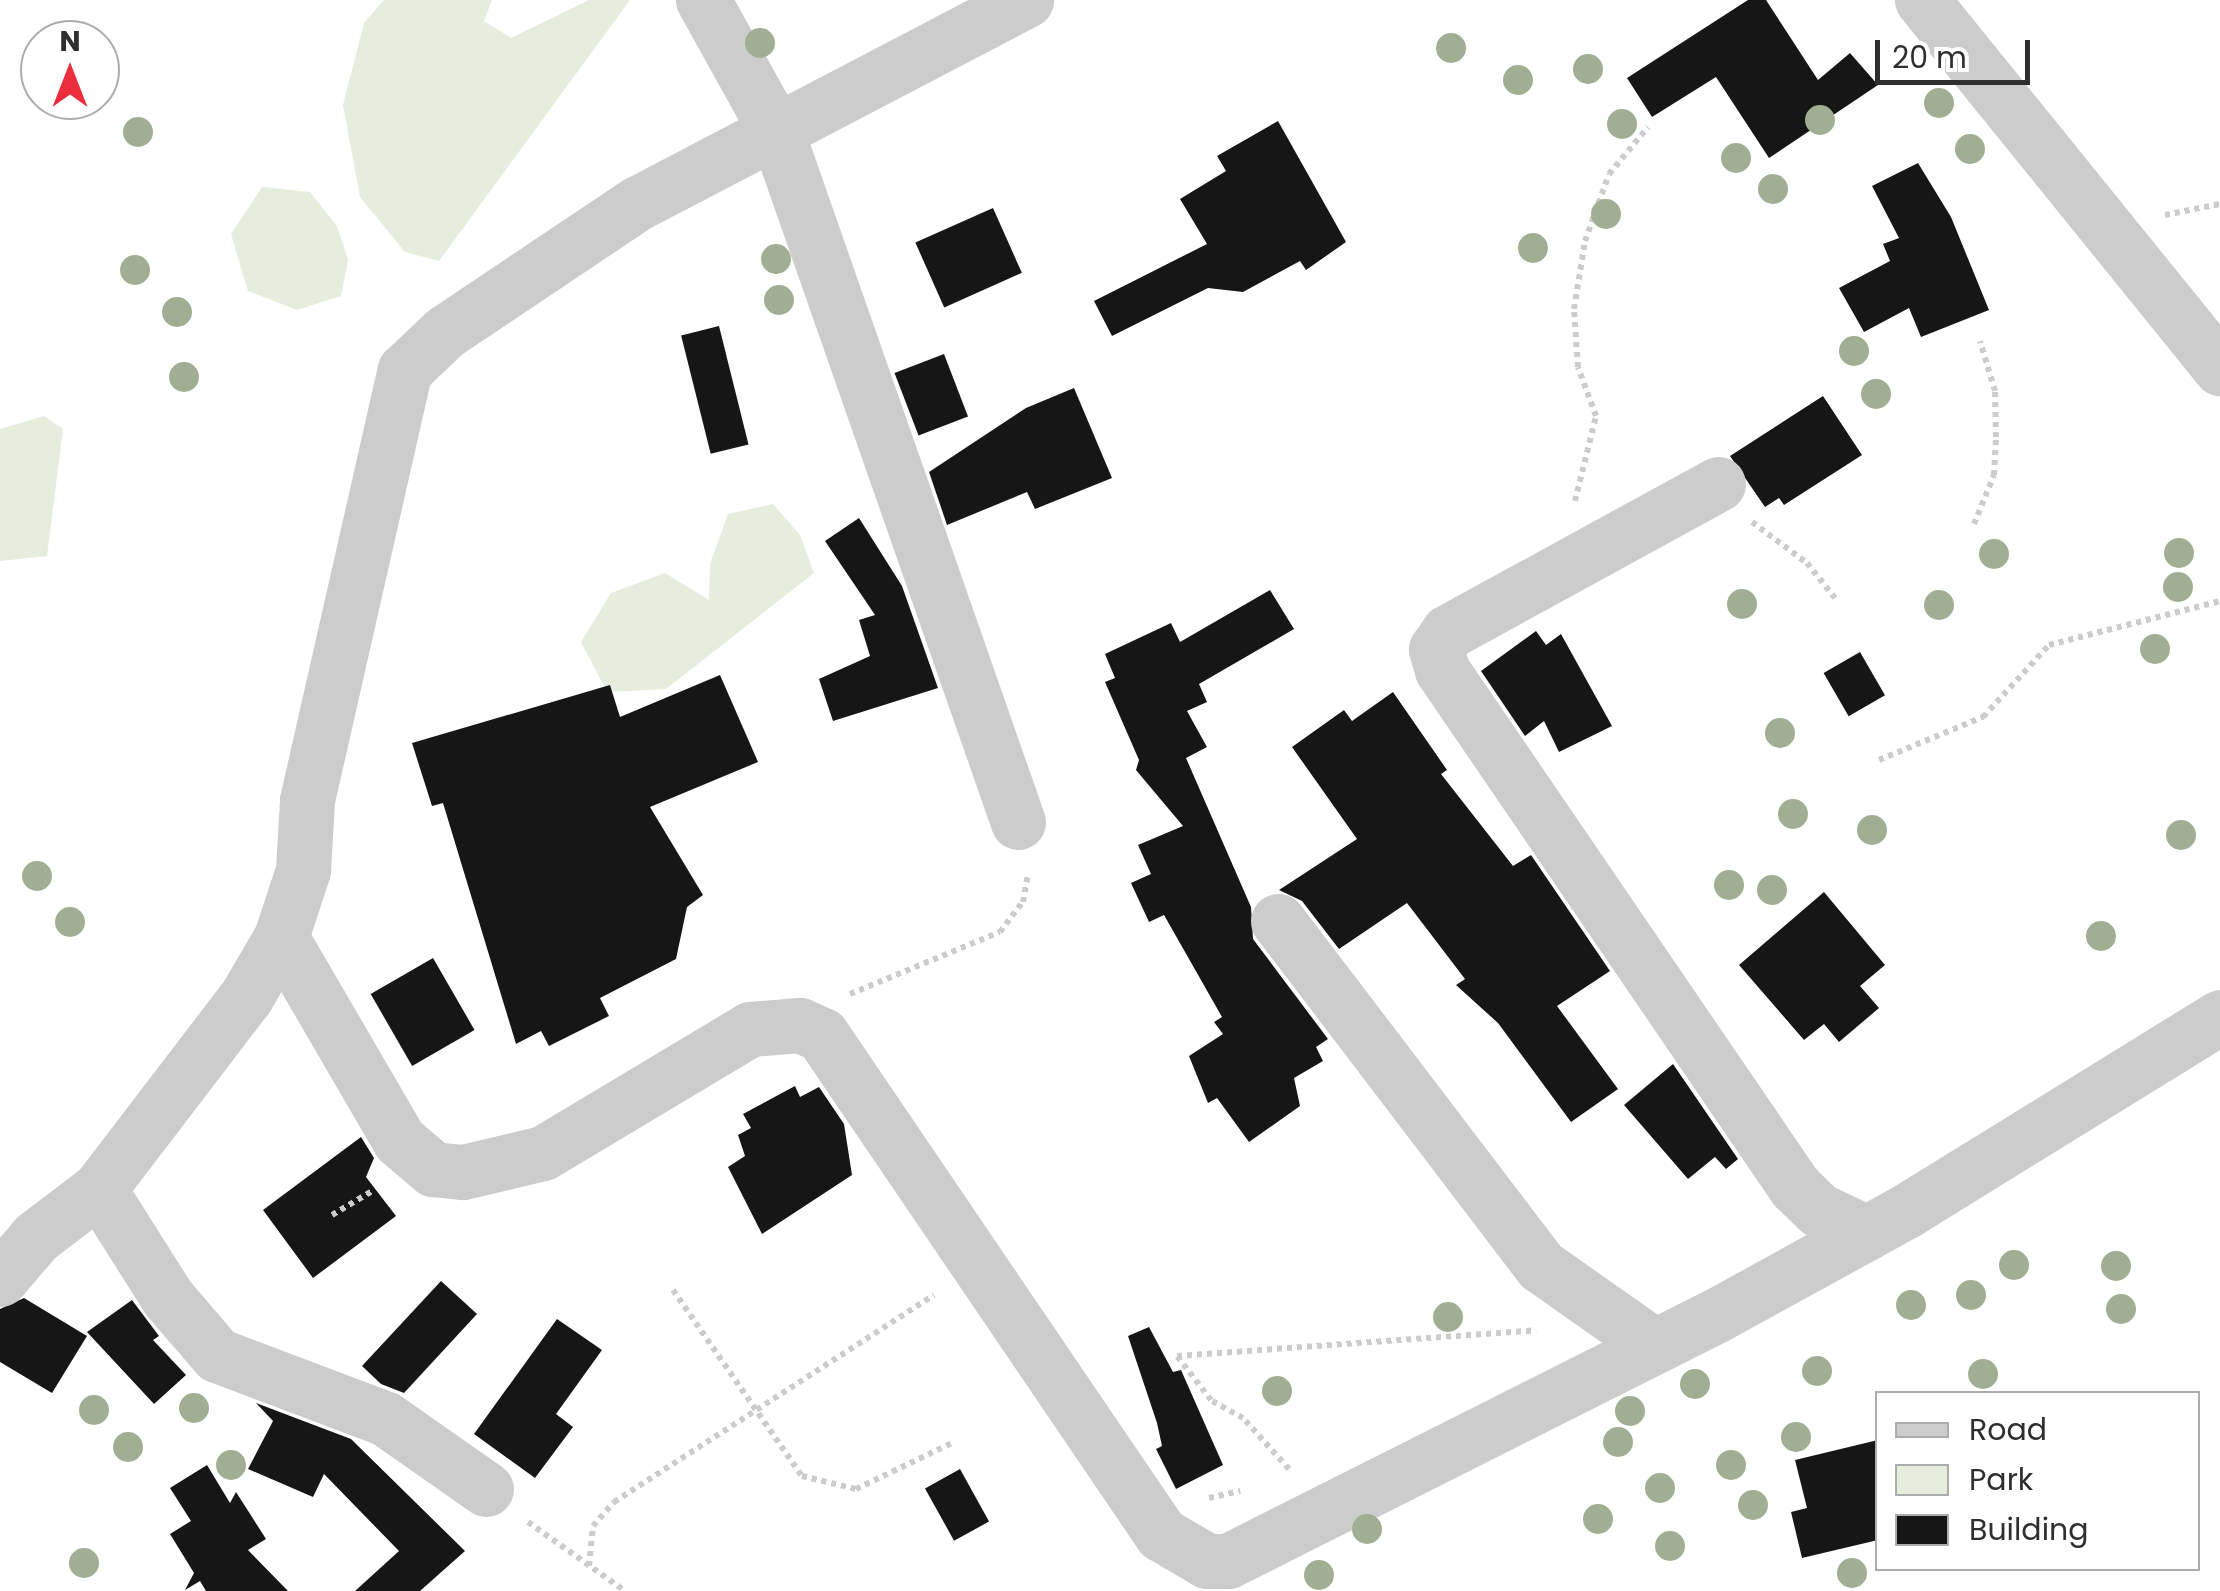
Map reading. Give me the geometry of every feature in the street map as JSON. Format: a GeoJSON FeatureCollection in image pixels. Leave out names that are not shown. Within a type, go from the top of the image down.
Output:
{"type":"FeatureCollection","features":[{"type":"Feature","properties":{"kind":"street"},"geometry":{"type":"LineString","coordinates":[[703,0],[776,133],[1018,822]]}},
{"type":"Feature","properties":{"kind":"street"},"geometry":{"type":"LineString","coordinates":[[0,1279],[36,1237],[99,1189],[246,998],[281,937],[303,870],[307,800],[405,370],[445,332],[638,203],[1026,0]]}},
{"type":"Feature","properties":{"kind":"street"},"geometry":{"type":"LineString","coordinates":[[1922,0],[2220,368]]}},
{"type":"Feature","properties":{"kind":"street"},"geometry":{"type":"LineString","coordinates":[[1712,487],[1448,632],[1436,649],[1442,670],[1795,1187],[1818,1210],[1867,1233]]}},
{"type":"Feature","properties":{"kind":"street"},"geometry":{"type":"LineString","coordinates":[[1278,921],[1541,1266],[1633,1333]]}},
{"type":"Feature","properties":{"kind":"street"},"geometry":{"type":"LineString","coordinates":[[281,937],[399,1140],[433,1169],[463,1172],[543,1154],[750,1029],[800,1025],[822,1035],[984,1264],[1161,1534],[1207,1561],[1228,1561],[1633,1333],[1867,1233],[2220,1018]]}},
{"type":"Feature","properties":{"kind":"street"},"geometry":{"type":"LineString","coordinates":[[99,1189],[168,1298],[217,1355],[386,1419],[486,1489]]}},
{"type":"Feature","properties":{"kind":"path"},"geometry":{"type":"LineString","coordinates":[[1538,581],[1570,516],[1596,416],[1578,366],[1574,309],[1585,241],[1609,174],[1648,127]]}},
{"type":"Feature","properties":{"kind":"path"},"geometry":{"type":"LineString","coordinates":[[1974,524],[1994,475],[1996,437],[1995,391],[1980,341]]}},
{"type":"Feature","properties":{"kind":"path"},"geometry":{"type":"LineString","coordinates":[[1712,487],[1807,563],[1835,598]]}},
{"type":"Feature","properties":{"kind":"path"},"geometry":{"type":"LineString","coordinates":[[1879,760],[1984,717],[2050,645],[2220,601]]}},
{"type":"Feature","properties":{"kind":"path"},"geometry":{"type":"LineString","coordinates":[[822,1035],[857,987],[1000,932],[1023,902],[1028,872],[1018,822]]}},
{"type":"Feature","properties":{"kind":"path"},"geometry":{"type":"LineString","coordinates":[[589,1566],[593,1526],[614,1502],[750,1408],[984,1264]]}},
{"type":"Feature","properties":{"kind":"path"},"geometry":{"type":"LineString","coordinates":[[673,1290],[750,1408],[802,1476],[856,1489],[954,1442]]}},
{"type":"Feature","properties":{"kind":"path"},"geometry":{"type":"LineString","coordinates":[[1296,1476],[1243,1418],[1211,1400],[1176,1356],[1334,1349],[1412,1334],[1633,1333]]}},
{"type":"Feature","properties":{"kind":"path"},"geometry":{"type":"LineString","coordinates":[[486,1489],[625,1591]]}},
{"type":"Feature","properties":{"kind":"green space"},"geometry":{"type":"Polygon","coordinates":[[[384,0],[492,0],[484,21],[511,38],[589,0],[630,0],[439,261],[405,252],[360,197],[343,105],[364,23],[384,0]]]}},
{"type":"Feature","properties":{"kind":"green space"},"geometry":{"type":"Polygon","coordinates":[[[262,187],[310,192],[337,226],[348,260],[341,296],[297,310],[248,291],[231,234],[262,187]]]}},
{"type":"Feature","properties":{"kind":"green space"},"geometry":{"type":"Polygon","coordinates":[[[44,416],[63,429],[47,556],[0,561],[0,429],[44,416]]]}},
{"type":"Feature","properties":{"kind":"green space"},"geometry":{"type":"Polygon","coordinates":[[[773,504],[800,535],[814,573],[666,689],[607,692],[581,642],[611,593],[665,573],[709,600],[710,564],[728,514],[773,504]]]}},
{"type":"Feature","properties":{"kind":"building"},"geometry":{"type":"Polygon","coordinates":[[[1748,0],[1766,0],[1818,80],[1850,53],[1878,85],[1769,158],[1716,77],[1652,117],[1627,78],[1748,0]]]}},
{"type":"Feature","properties":{"kind":"building"},"geometry":{"type":"Polygon","coordinates":[[[1278,121],[1346,242],[1306,270],[1300,261],[1243,292],[1208,288],[1112,336],[1094,301],[1207,244],[1180,199],[1226,171],[1217,156],[1278,121]]]}},
{"type":"Feature","properties":{"kind":"building"},"geometry":{"type":"Polygon","coordinates":[[[1918,163],[1951,217],[1989,310],[1921,337],[1909,308],[1864,332],[1839,288],[1890,261],[1883,244],[1899,238],[1872,186],[1918,163]]]}},
{"type":"Feature","properties":{"kind":"building"},"geometry":{"type":"Polygon","coordinates":[[[993,208],[1022,273],[944,307],[915,243],[993,208]]]}},
{"type":"Feature","properties":{"kind":"building"},"geometry":{"type":"Polygon","coordinates":[[[719,326],[749,444],[711,454],[681,335],[719,326]]]}},
{"type":"Feature","properties":{"kind":"building"},"geometry":{"type":"Polygon","coordinates":[[[944,354],[968,417],[919,436],[895,373],[944,354]]]}},
{"type":"Feature","properties":{"kind":"building"},"geometry":{"type":"Polygon","coordinates":[[[1074,388],[1112,478],[1035,509],[1027,492],[947,525],[929,472],[1026,408],[1074,388]]]}},
{"type":"Feature","properties":{"kind":"building"},"geometry":{"type":"Polygon","coordinates":[[[1823,396],[1862,455],[1784,505],[1779,498],[1765,507],[1730,456],[1823,396]]]}},
{"type":"Feature","properties":{"kind":"building"},"geometry":{"type":"Polygon","coordinates":[[[859,518],[902,586],[938,688],[833,721],[819,679],[870,656],[859,620],[875,615],[825,541],[859,518]]]}},
{"type":"Feature","properties":{"kind":"building"},"geometry":{"type":"Polygon","coordinates":[[[1270,590],[1294,629],[1199,684],[1207,702],[1187,711],[1207,747],[1186,758],[1251,907],[1253,939],[1328,1039],[1316,1047],[1323,1061],[1294,1078],[1300,1106],[1249,1142],[1217,1098],[1208,1103],[1189,1056],[1223,1034],[1214,1022],[1222,1017],[1164,915],[1149,922],[1131,883],[1151,874],[1138,845],[1183,826],[1136,770],[1139,760],[1105,682],[1115,678],[1105,654],[1171,623],[1180,642],[1270,590]]]}},
{"type":"Feature","properties":{"kind":"building"},"geometry":{"type":"Polygon","coordinates":[[[1536,631],[1546,645],[1561,634],[1612,726],[1559,752],[1544,721],[1525,736],[1481,671],[1536,631]]]}},
{"type":"Feature","properties":{"kind":"building"},"geometry":{"type":"Polygon","coordinates":[[[1860,652],[1885,695],[1849,716],[1824,673],[1860,652]]]}},
{"type":"Feature","properties":{"kind":"building"},"geometry":{"type":"Polygon","coordinates":[[[720,675],[758,762],[650,807],[703,895],[687,907],[676,959],[600,998],[609,1016],[549,1046],[541,1031],[516,1044],[443,803],[432,806],[412,743],[610,685],[620,717],[720,675]]]}},
{"type":"Feature","properties":{"kind":"building"},"geometry":{"type":"Polygon","coordinates":[[[1393,692],[1447,770],[1441,774],[1513,866],[1531,855],[1610,971],[1557,1006],[1618,1089],[1571,1122],[1498,1023],[1456,985],[1465,979],[1407,903],[1339,949],[1302,901],[1279,890],[1357,839],[1292,747],[1344,710],[1352,721],[1393,692]]]}},
{"type":"Feature","properties":{"kind":"building"},"geometry":{"type":"Polygon","coordinates":[[[1824,892],[1885,965],[1860,986],[1879,1008],[1839,1042],[1824,1024],[1804,1040],[1739,965],[1824,892]]]}},
{"type":"Feature","properties":{"kind":"building"},"geometry":{"type":"Polygon","coordinates":[[[433,958],[474,1030],[412,1066],[371,994],[433,958]]]}},
{"type":"Feature","properties":{"kind":"building"},"geometry":{"type":"Polygon","coordinates":[[[1673,1064],[1738,1159],[1726,1169],[1715,1157],[1688,1179],[1624,1105],[1673,1064]]]}},
{"type":"Feature","properties":{"kind":"building"},"geometry":{"type":"Polygon","coordinates":[[[795,1086],[800,1097],[819,1087],[844,1124],[852,1175],[762,1234],[728,1167],[745,1156],[738,1135],[751,1128],[743,1114],[795,1086]]]}},
{"type":"Feature","properties":{"kind":"building"},"geometry":{"type":"Polygon","coordinates":[[[361,1137],[374,1158],[366,1177],[396,1216],[313,1278],[263,1210],[361,1137]]]}},
{"type":"Feature","properties":{"kind":"building"},"geometry":{"type":"Polygon","coordinates":[[[441,1281],[477,1314],[404,1393],[381,1384],[362,1366],[441,1281]]]}},
{"type":"Feature","properties":{"kind":"building"},"geometry":{"type":"Polygon","coordinates":[[[24,1298],[87,1336],[52,1393],[0,1362],[0,1309],[24,1298]]]}},
{"type":"Feature","properties":{"kind":"building"},"geometry":{"type":"Polygon","coordinates":[[[132,1300],[159,1336],[153,1340],[186,1375],[154,1404],[87,1332],[132,1300]]]}},
{"type":"Feature","properties":{"kind":"building"},"geometry":{"type":"Polygon","coordinates":[[[557,1319],[602,1350],[556,1414],[573,1427],[535,1478],[474,1434],[557,1319]]]}},
{"type":"Feature","properties":{"kind":"building"},"geometry":{"type":"Polygon","coordinates":[[[1149,1327],[1173,1372],[1181,1370],[1223,1465],[1176,1489],[1156,1449],[1162,1446],[1157,1423],[1128,1336],[1149,1327]]]}},
{"type":"Feature","properties":{"kind":"building"},"geometry":{"type":"Polygon","coordinates":[[[256,1403],[351,1439],[465,1551],[420,1591],[355,1591],[399,1551],[324,1474],[313,1497],[248,1469],[273,1421],[256,1403]]]}},
{"type":"Feature","properties":{"kind":"building"},"geometry":{"type":"Polygon","coordinates":[[[1875,1441],[1875,1541],[1802,1558],[1791,1512],[1807,1508],[1795,1460],[1875,1441]]]}},
{"type":"Feature","properties":{"kind":"building"},"geometry":{"type":"Polygon","coordinates":[[[207,1465],[230,1503],[236,1492],[266,1539],[248,1550],[288,1591],[206,1591],[200,1581],[185,1590],[194,1573],[170,1534],[191,1521],[170,1488],[207,1465]]]}},
{"type":"Feature","properties":{"kind":"building"},"geometry":{"type":"Polygon","coordinates":[[[960,1469],[989,1521],[954,1541],[925,1488],[960,1469]]]}}]}
